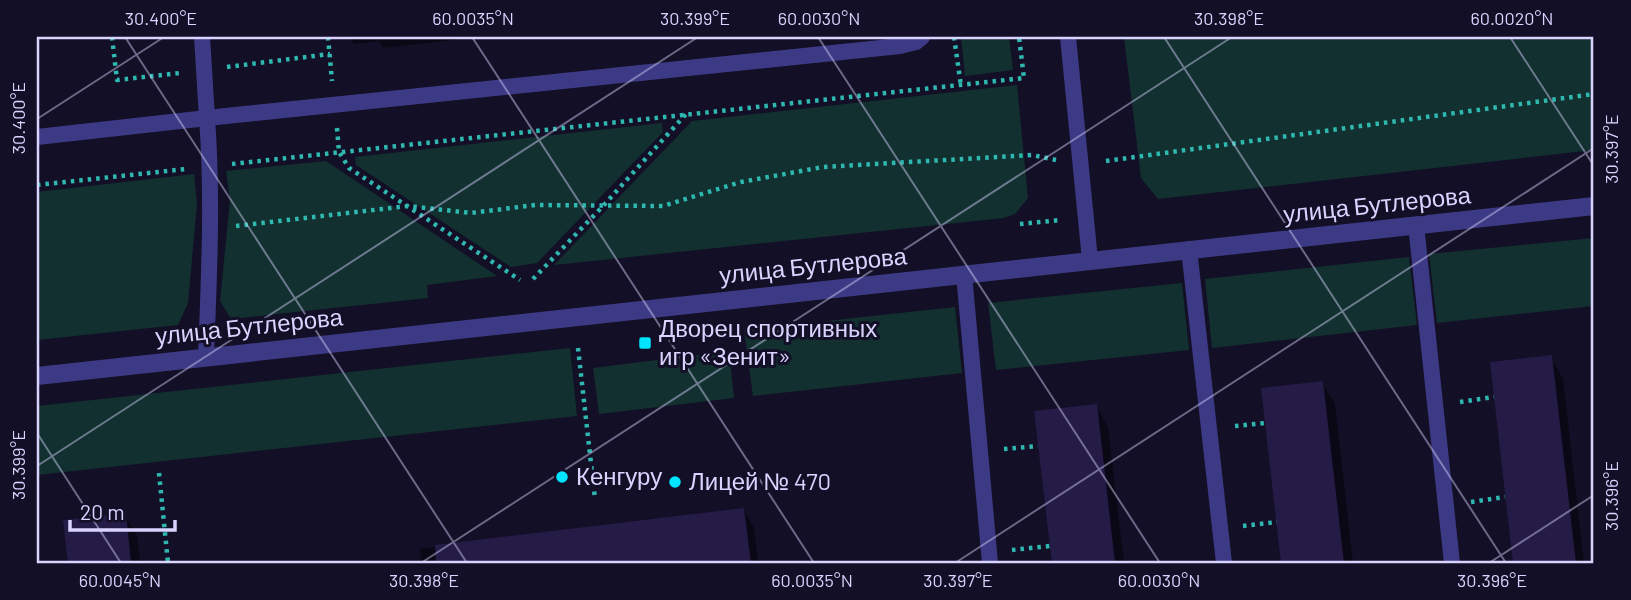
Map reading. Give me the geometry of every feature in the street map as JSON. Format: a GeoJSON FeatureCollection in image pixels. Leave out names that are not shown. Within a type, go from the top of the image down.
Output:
{"type":"FeatureCollection","features":[{"type":"Feature","properties":{"kind":"street","name":"улица Бутлерова"},"geometry":{"type":"LineString","coordinates":[[37,376],[1594,206]]}},
{"type":"Feature","properties":{"kind":"lane"},"geometry":{"type":"LineString","coordinates":[[202,37],[211,228],[206,356]]}},
{"type":"Feature","properties":{"kind":"lane"},"geometry":{"type":"LineString","coordinates":[[37,137],[882,48],[916,42],[922,37]]}},
{"type":"Feature","properties":{"kind":"lane"},"geometry":{"type":"LineString","coordinates":[[1068,37],[1090,260]]}},
{"type":"Feature","properties":{"kind":"lane"},"geometry":{"type":"LineString","coordinates":[[1416,225],[1452,563]]}},
{"type":"Feature","properties":{"kind":"lane"},"geometry":{"type":"LineString","coordinates":[[1189,249],[1224,563]]}},
{"type":"Feature","properties":{"kind":"lane"},"geometry":{"type":"LineString","coordinates":[[964,274],[990,558]]}},
{"type":"Feature","properties":{"kind":"path"},"geometry":{"type":"LineString","coordinates":[[954,37],[961,86]]}},
{"type":"Feature","properties":{"kind":"path"},"geometry":{"type":"LineString","coordinates":[[37,185],[1024,78],[1019,37]]}},
{"type":"Feature","properties":{"kind":"path"},"geometry":{"type":"LineString","coordinates":[[211,228],[408,206],[471,213],[536,205],[663,206],[741,182],[823,167],[1032,155],[1081,165],[1594,94]]}},
{"type":"Feature","properties":{"kind":"path"},"geometry":{"type":"LineString","coordinates":[[533,279],[686,114]]}},
{"type":"Feature","properties":{"kind":"path"},"geometry":{"type":"LineString","coordinates":[[339,152],[349,168],[520,280]]}},
{"type":"Feature","properties":{"kind":"path"},"geometry":{"type":"LineString","coordinates":[[1020,224],[1086,217]]}},
{"type":"Feature","properties":{"kind":"path"},"geometry":{"type":"LineString","coordinates":[[578,348],[595,499]]}},
{"type":"Feature","properties":{"kind":"path"},"geometry":{"type":"LineString","coordinates":[[1435,406],[1494,397]]}},
{"type":"Feature","properties":{"kind":"path"},"geometry":{"type":"LineString","coordinates":[[1210,428],[1265,423]]}},
{"type":"Feature","properties":{"kind":"path"},"geometry":{"type":"LineString","coordinates":[[980,452],[1038,446]]}},
{"type":"Feature","properties":{"kind":"path"},"geometry":{"type":"LineString","coordinates":[[159,473],[167,563]]}},
{"type":"Feature","properties":{"kind":"path"},"geometry":{"type":"LineString","coordinates":[[1446,506],[1505,497]]}},
{"type":"Feature","properties":{"kind":"path"},"geometry":{"type":"LineString","coordinates":[[990,558],[1050,546]]}},
{"type":"Feature","properties":{"kind":"green space"},"geometry":{"type":"Polygon","coordinates":[[[961,37],[1009,37],[1013,70],[965,76],[961,37]]]}},
{"type":"Feature","properties":{"kind":"green space"},"geometry":{"type":"Polygon","coordinates":[[[1124,37],[1594,37],[1594,150],[1158,199],[1141,178],[1124,37]]]}},
{"type":"Feature","properties":{"kind":"green space"},"geometry":{"type":"Polygon","coordinates":[[[1017,85],[1028,198],[1015,214],[1004,218],[554,265],[692,121],[1017,85]]]}},
{"type":"Feature","properties":{"kind":"green space"},"geometry":{"type":"Polygon","coordinates":[[[662,123],[663,132],[537,263],[511,267],[356,165],[355,157],[662,123]]]}},
{"type":"Feature","properties":{"kind":"green space"},"geometry":{"type":"Polygon","coordinates":[[[326,161],[497,276],[427,285],[428,298],[231,319],[220,301],[230,200],[226,171],[326,161]]]}},
{"type":"Feature","properties":{"kind":"green space"},"geometry":{"type":"Polygon","coordinates":[[[194,174],[197,204],[188,303],[178,325],[37,340],[37,192],[194,174]]]}},
{"type":"Feature","properties":{"kind":"green space"},"geometry":{"type":"Polygon","coordinates":[[[1594,238],[1594,306],[1437,323],[1429,254],[1594,238]]]}},
{"type":"Feature","properties":{"kind":"green space"},"geometry":{"type":"Polygon","coordinates":[[[1409,257],[1417,325],[1212,348],[1205,279],[1409,257]]]}},
{"type":"Feature","properties":{"kind":"green space"},"geometry":{"type":"Polygon","coordinates":[[[1182,283],[1189,350],[996,370],[988,303],[1182,283]]]}},
{"type":"Feature","properties":{"kind":"green space"},"geometry":{"type":"Polygon","coordinates":[[[955,307],[962,373],[753,396],[744,330],[955,307]]]}},
{"type":"Feature","properties":{"kind":"green space"},"geometry":{"type":"Polygon","coordinates":[[[570,348],[577,416],[37,475],[37,406],[570,348]]]}},
{"type":"Feature","properties":{"kind":"green space"},"geometry":{"type":"Polygon","coordinates":[[[729,351],[734,398],[599,414],[593,368],[729,351]]]}},
{"type":"Feature","properties":{"kind":"building"},"geometry":{"type":"Polygon","coordinates":[[[1552,355],[1576,563],[1513,563],[1490,362],[1552,355]]]}},
{"type":"Feature","properties":{"kind":"building"},"geometry":{"type":"Polygon","coordinates":[[[1323,381],[1344,563],[1281,563],[1261,388],[1323,381]]]}},
{"type":"Feature","properties":{"kind":"building"},"geometry":{"type":"Polygon","coordinates":[[[1097,404],[1115,563],[1052,563],[1034,411],[1097,404]]]}},
{"type":"Feature","properties":{"kind":"building"},"geometry":{"type":"Polygon","coordinates":[[[744,508],[751,563],[436,563],[435,545],[744,508]]]}},
{"type":"Feature","properties":{"kind":"building"},"geometry":{"type":"Polygon","coordinates":[[[126,513],[131,563],[68,563],[63,520],[126,513]]]}},
{"type":"Feature","properties":{"kind":"place","name":"Дворец спортивных игр «Зенит»"},"geometry":{"type":"Point","coordinates":[645,343]}},
{"type":"Feature","properties":{"kind":"place","name":"Кенгуру"},"geometry":{"type":"Point","coordinates":[562,477]}},
{"type":"Feature","properties":{"kind":"place","name":"Лицей № 470"},"geometry":{"type":"Point","coordinates":[675,482]}}]}
